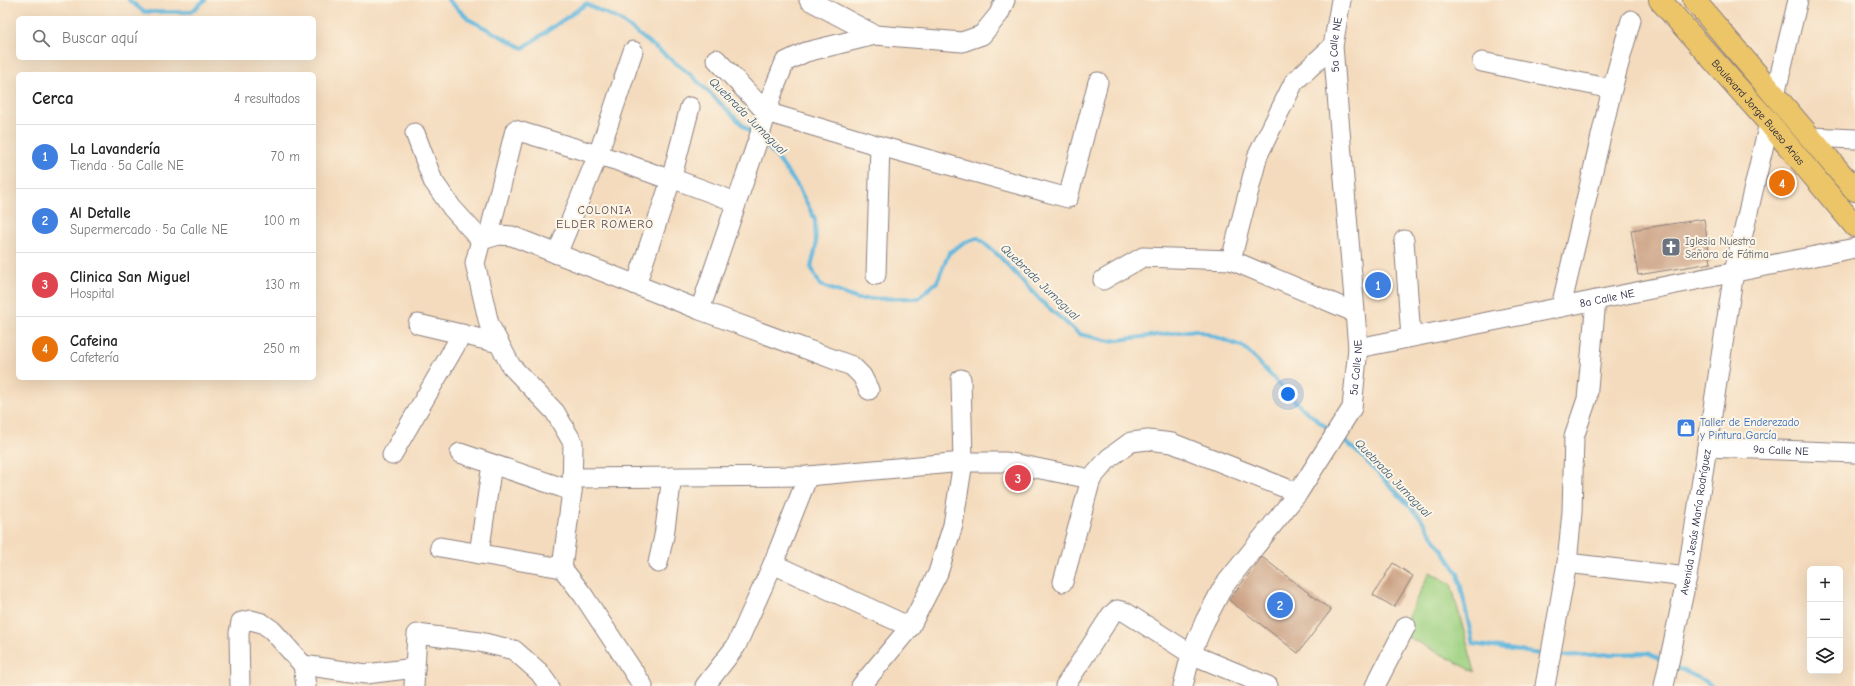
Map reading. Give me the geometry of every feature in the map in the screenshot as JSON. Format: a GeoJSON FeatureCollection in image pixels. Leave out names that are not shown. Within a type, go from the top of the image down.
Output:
{"type":"FeatureCollection","features":[{"type":"Feature","properties":{"kind":"main road","name":"Boulevard Jorge Bueso Arias"},"geometry":{"type":"LineString","coordinates":[[1660,0],[1769,123],[1855,226]]}},
{"type":"Feature","properties":{"kind":"main road","name":"Boulevard Jorge Bueso Arias"},"geometry":{"type":"LineString","coordinates":[[1694,0],[1855,190]]}},
{"type":"Feature","properties":{"kind":"street"},"geometry":{"type":"LineString","coordinates":[[809,0],[875,35]]}},
{"type":"Feature","properties":{"kind":"street"},"geometry":{"type":"LineString","coordinates":[[700,310],[785,62],[806,52],[875,35],[962,42],[982,35],[999,14],[1005,0]]}},
{"type":"Feature","properties":{"kind":"street","name":"5a Calle NE"},"geometry":{"type":"LineString","coordinates":[[1183,686],[1191,654],[1204,621],[1223,588],[1298,493],[1352,408],[1358,348],[1333,46],[1341,0]]}},
{"type":"Feature","properties":{"kind":"street"},"geometry":{"type":"LineString","coordinates":[[1775,95],[1798,0]]}},
{"type":"Feature","properties":{"kind":"street"},"geometry":{"type":"LineString","coordinates":[[1561,307],[1612,89],[1631,20]]}},
{"type":"Feature","properties":{"kind":"street"},"geometry":{"type":"LineString","coordinates":[[1231,260],[1258,155],[1294,82],[1333,46]]}},
{"type":"Feature","properties":{"kind":"street"},"geometry":{"type":"LineString","coordinates":[[557,254],[598,155],[633,51]]}},
{"type":"Feature","properties":{"kind":"street"},"geometry":{"type":"LineString","coordinates":[[716,59],[764,120],[880,146],[1068,198],[1098,82]]}},
{"type":"Feature","properties":{"kind":"street"},"geometry":{"type":"LineString","coordinates":[[1482,62],[1612,89]]}},
{"type":"Feature","properties":{"kind":"street"},"geometry":{"type":"LineString","coordinates":[[636,285],[670,180],[690,107]]}},
{"type":"Feature","properties":{"kind":"street","name":"Avenida Jesús María Rodríguez"},"geometry":{"type":"LineString","coordinates":[[1666,678],[1687,577],[1734,272],[1769,123]]}},
{"type":"Feature","properties":{"kind":"street"},"geometry":{"type":"LineString","coordinates":[[562,568],[573,484],[573,443],[555,412],[512,366],[499,343],[489,324],[475,263],[484,239],[515,130],[598,155],[670,180],[674,179],[736,202]]}},
{"type":"Feature","properties":{"kind":"street"},"geometry":{"type":"LineString","coordinates":[[415,133],[433,181],[452,208],[484,239]]}},
{"type":"Feature","properties":{"kind":"street"},"geometry":{"type":"LineString","coordinates":[[1811,137],[1855,139]]}},
{"type":"Feature","properties":{"kind":"street"},"geometry":{"type":"LineString","coordinates":[[876,275],[880,146]]}},
{"type":"Feature","properties":{"kind":"street"},"geometry":{"type":"LineString","coordinates":[[484,239],[499,235],[512,236],[700,310],[852,366],[862,376],[869,390]]}},
{"type":"Feature","properties":{"kind":"street"},"geometry":{"type":"LineString","coordinates":[[1404,240],[1411,337]]}},
{"type":"Feature","properties":{"kind":"street","name":"8a Calle NE"},"geometry":{"type":"LineString","coordinates":[[1358,348],[1855,248]]}},
{"type":"Feature","properties":{"kind":"street"},"geometry":{"type":"LineString","coordinates":[[1103,280],[1143,257],[1231,260],[1354,312]]}},
{"type":"Feature","properties":{"kind":"street"},"geometry":{"type":"LineString","coordinates":[[1545,686],[1567,563],[1572,512],[1574,437],[1588,400],[1596,300]]}},
{"type":"Feature","properties":{"kind":"street"},"geometry":{"type":"LineString","coordinates":[[418,324],[499,343]]}},
{"type":"Feature","properties":{"kind":"street"},"geometry":{"type":"LineString","coordinates":[[392,455],[462,334]]}},
{"type":"Feature","properties":{"kind":"street"},"geometry":{"type":"LineString","coordinates":[[861,686],[910,627],[938,573],[953,525],[963,462],[961,379]]}},
{"type":"Feature","properties":{"kind":"street"},"geometry":{"type":"LineString","coordinates":[[1063,582],[1091,479],[1110,458],[1131,442],[1148,440],[1172,443],[1298,493]]}},
{"type":"Feature","properties":{"kind":"street","name":"9a Calle NE"},"geometry":{"type":"LineString","coordinates":[[1707,447],[1855,453]]}},
{"type":"Feature","properties":{"kind":"street"},"geometry":{"type":"LineString","coordinates":[[460,453],[492,464],[573,484],[672,477],[808,476],[963,462],[1006,462],[1091,479]]}},
{"type":"Feature","properties":{"kind":"street"},"geometry":{"type":"LineString","coordinates":[[479,554],[492,464]]}},
{"type":"Feature","properties":{"kind":"street"},"geometry":{"type":"LineString","coordinates":[[705,686],[736,646],[808,476]]}},
{"type":"Feature","properties":{"kind":"street"},"geometry":{"type":"LineString","coordinates":[[658,563],[664,536],[672,477]]}},
{"type":"Feature","properties":{"kind":"street"},"geometry":{"type":"LineString","coordinates":[[440,547],[562,568],[583,595],[643,686]]}},
{"type":"Feature","properties":{"kind":"street"},"geometry":{"type":"LineString","coordinates":[[1567,563],[1687,577]]}},
{"type":"Feature","properties":{"kind":"street"},"geometry":{"type":"LineString","coordinates":[[772,564],[910,627]]}},
{"type":"Feature","properties":{"kind":"street"},"geometry":{"type":"LineString","coordinates":[[1064,686],[1111,615],[1117,610],[1125,612],[1191,654],[1268,686]]}},
{"type":"Feature","properties":{"kind":"street"},"geometry":{"type":"LineString","coordinates":[[240,686],[239,633],[241,622],[251,620],[262,623],[272,630],[303,665],[306,686]]}},
{"type":"Feature","properties":{"kind":"street"},"geometry":{"type":"LineString","coordinates":[[1375,686],[1406,626]]}},
{"type":"Feature","properties":{"kind":"street"},"geometry":{"type":"LineString","coordinates":[[303,665],[366,674],[415,677],[417,634],[480,642],[514,650],[539,672],[549,686]]}},
{"type":"Feature","properties":{"kind":"green space"},"geometry":{"type":"Polygon","coordinates":[[[1430,572],[1451,584],[1475,672],[1406,636],[1406,620],[1430,572]]]}},
{"type":"Feature","properties":{"kind":"building","name":"Iglesia Nuestra Señora de Fátima"},"geometry":{"type":"Polygon","coordinates":[[[1704,219],[1711,263],[1638,275],[1631,230],[1704,219]]]}},
{"type":"Feature","properties":{"kind":"building"},"geometry":{"type":"Polygon","coordinates":[[[1262,557],[1331,610],[1298,653],[1229,600],[1262,557]]]}},
{"type":"Feature","properties":{"kind":"building"},"geometry":{"type":"Polygon","coordinates":[[[1393,563],[1413,576],[1394,607],[1373,595],[1393,563]]]}},
{"type":"Feature","properties":{"kind":"waterway","name":"Quebrada Jumagual"},"geometry":{"type":"LineString","coordinates":[[129,0],[144,12],[191,12],[205,0]]}},
{"type":"Feature","properties":{"kind":"waterway","name":"Quebrada Jumagual"},"geometry":{"type":"LineString","coordinates":[[288,0],[318,0]]}},
{"type":"Feature","properties":{"kind":"waterway","name":"Quebrada Jumagual"},"geometry":{"type":"LineString","coordinates":[[448,0],[470,20],[523,48],[586,4],[620,20],[691,75],[753,135]]}},
{"type":"Feature","properties":{"kind":"waterway","name":"Quebrada Jumagual"},"geometry":{"type":"LineString","coordinates":[[763,143],[774,154],[797,185],[815,219],[816,247],[811,267],[820,285],[858,299],[918,298],[937,282],[949,253],[963,243],[978,238],[999,256],[1042,302],[1079,334],[1110,341],[1196,330],[1244,347],[1300,406],[1331,431]]}},
{"type":"Feature","properties":{"kind":"waterway","name":"Quebrada Jumagual"},"geometry":{"type":"LineString","coordinates":[[1340,437],[1361,455],[1420,517],[1458,573],[1473,644],[1546,655]]}},
{"type":"Feature","properties":{"kind":"waterway","name":"Quebrada Jumagual"},"geometry":{"type":"LineString","coordinates":[[1555,656],[1648,653],[1664,661]]}},
{"type":"Feature","properties":{"kind":"waterway","name":"Quebrada Jumagual"},"geometry":{"type":"LineString","coordinates":[[1674,666],[1712,686]]}},
{"type":"Feature","properties":{"kind":"place","name":"Cafeina"},"geometry":{"type":"Point","coordinates":[1782,183]}},
{"type":"Feature","properties":{"kind":"place","name":"Iglesia Nuestra Señora de Fátima"},"geometry":{"type":"Point","coordinates":[1671,247]}},
{"type":"Feature","properties":{"kind":"place","name":"La Lavandería"},"geometry":{"type":"Point","coordinates":[1378,285]}},
{"type":"Feature","properties":{"kind":"place","name":"Taller de Enderezado y Pintura García"},"geometry":{"type":"Point","coordinates":[1686,428]}},
{"type":"Feature","properties":{"kind":"place","name":"Clinica San Miguel"},"geometry":{"type":"Point","coordinates":[1018,478]}},
{"type":"Feature","properties":{"kind":"place","name":"Al Detalle"},"geometry":{"type":"Point","coordinates":[1280,605]}},
{"type":"Feature","properties":{"kind":"district","name":"COLONIA ELDER ROMERO"},"geometry":{"type":"Point","coordinates":[605,217]}}]}
